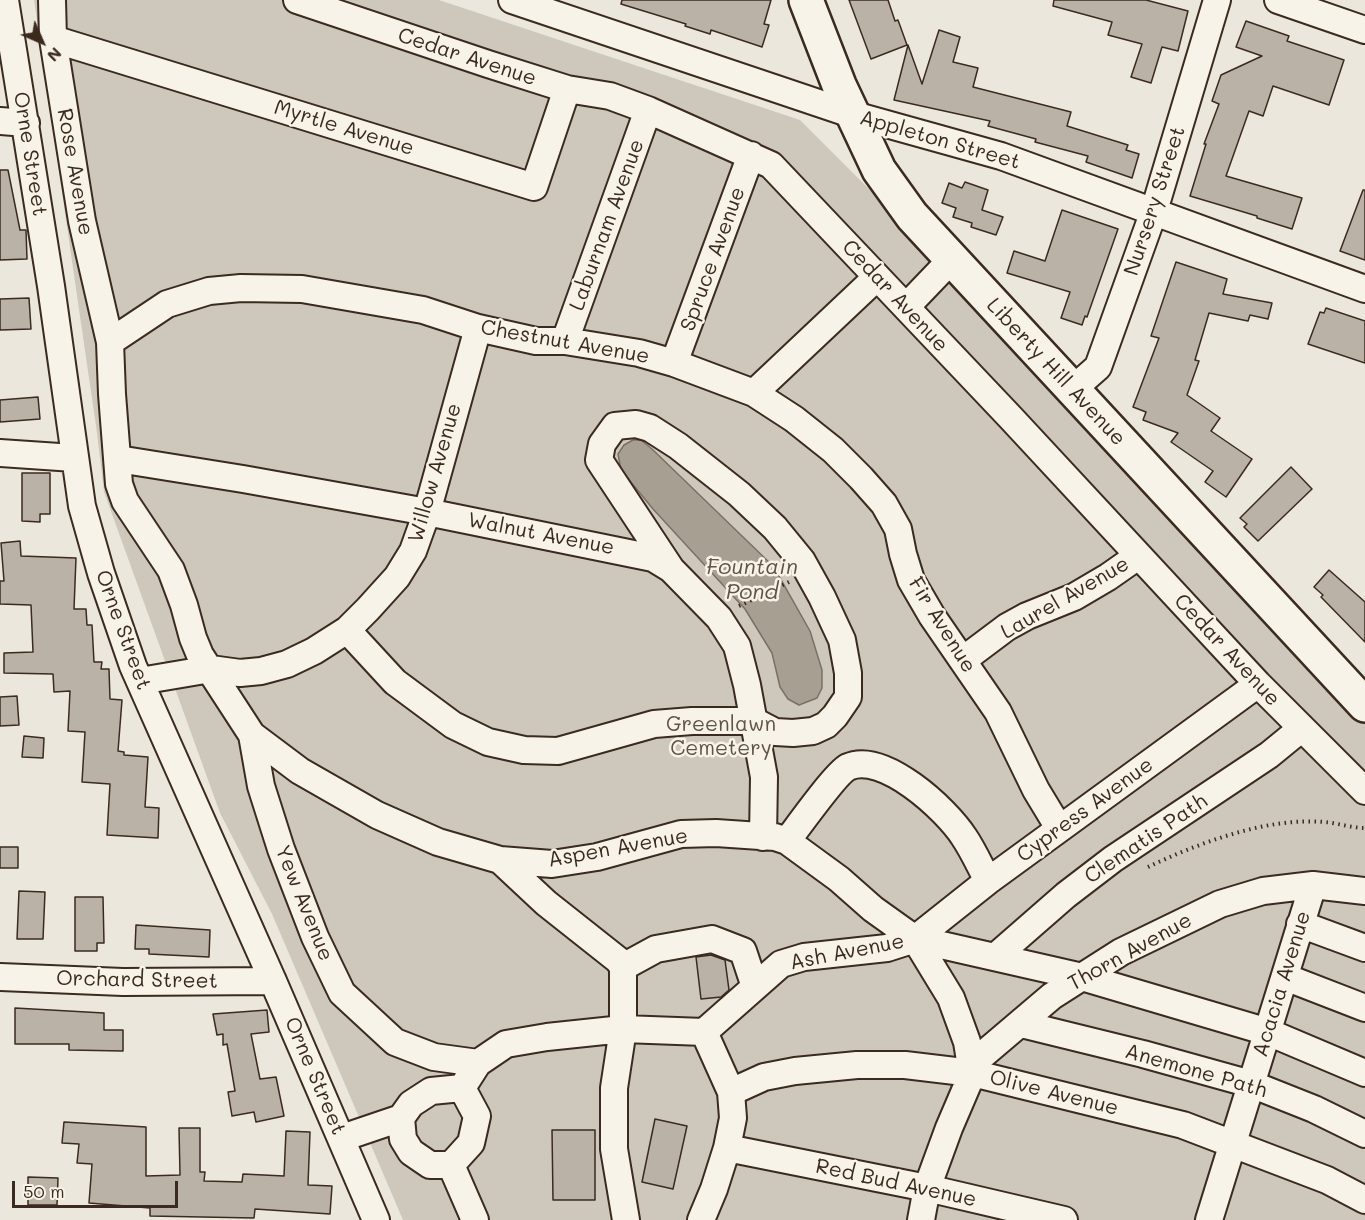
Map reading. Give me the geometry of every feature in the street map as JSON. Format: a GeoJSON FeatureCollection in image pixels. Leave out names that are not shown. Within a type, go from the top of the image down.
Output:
{"type":"FeatureCollection","features":[{"type":"Feature","properties":{"kind":"main road","name":"Liberty Hill Avenue"},"geometry":{"type":"LineString","coordinates":[[806,0],[839,85],[879,170],[912,216],[1365,705]]}},
{"type":"Feature","properties":{"kind":"street","name":"Orne Street"},"geometry":{"type":"LineString","coordinates":[[5,0],[51,286],[82,506],[101,573],[140,681],[376,1220]]}},
{"type":"Feature","properties":{"kind":"street","name":"Rose Avenue"},"geometry":{"type":"LineString","coordinates":[[52,0],[53,39],[82,221],[110,342],[118,459]]}},
{"type":"Feature","properties":{"kind":"street","name":"Cedar Avenue"},"geometry":{"type":"LineString","coordinates":[[297,0],[567,89],[610,96],[648,110],[771,165],[1258,684],[1365,791]]}},
{"type":"Feature","properties":{"kind":"street","name":"Appleton Street"},"geometry":{"type":"LineString","coordinates":[[512,0],[854,116],[1001,156],[1365,289]]}},
{"type":"Feature","properties":{"kind":"street","name":"Nursery Street"},"geometry":{"type":"LineString","coordinates":[[1072,390],[1098,368],[1154,211],[1217,0]]}},
{"type":"Feature","properties":{"kind":"street"},"geometry":{"type":"LineString","coordinates":[[1278,0],[1365,30]]}},
{"type":"Feature","properties":{"kind":"street","name":"Myrtle Avenue"},"geometry":{"type":"LineString","coordinates":[[53,39],[534,187],[567,89]]}},
{"type":"Feature","properties":{"kind":"street","name":"Laburnam Avenue"},"geometry":{"type":"LineString","coordinates":[[565,341],[648,110]]}},
{"type":"Feature","properties":{"kind":"street"},"geometry":{"type":"LineString","coordinates":[[0,122],[26,123]]}},
{"type":"Feature","properties":{"kind":"street","name":"Spruce Avenue"},"geometry":{"type":"LineString","coordinates":[[674,363],[751,155]]}},
{"type":"Feature","properties":{"kind":"street"},"geometry":{"type":"LineString","coordinates":[[906,307],[952,259]]}},
{"type":"Feature","properties":{"kind":"street"},"geometry":{"type":"LineString","coordinates":[[754,393],[877,278]]}},
{"type":"Feature","properties":{"kind":"street","name":"Chestnut Avenue"},"geometry":{"type":"LineString","coordinates":[[110,342],[167,304],[209,291],[241,288],[302,289],[423,310],[478,328],[536,341],[565,341],[639,353],[674,363],[754,393]]}},
{"type":"Feature","properties":{"kind":"street","name":"Willow Avenue"},"geometry":{"type":"LineString","coordinates":[[140,681],[211,669],[240,674],[261,671],[286,664],[314,651],[347,630],[397,577],[413,551],[427,512],[478,328]]}},
{"type":"Feature","properties":{"kind":"street","name":"Fir Avenue"},"geometry":{"type":"LineString","coordinates":[[754,393],[794,419],[832,450],[884,504],[898,529],[911,580],[932,616],[998,712],[1036,790],[1059,828]]}},
{"type":"Feature","properties":{"kind":"street"},"geometry":{"type":"LineString","coordinates":[[347,630],[395,682],[434,712],[462,730],[488,742],[524,750],[558,750],[654,724],[692,721],[754,721],[776,732],[813,731],[826,725],[835,716],[848,698],[848,673],[842,640],[806,569],[776,528],[707,468],[650,428],[636,424],[615,426],[602,444],[599,460],[671,569]]}},
{"type":"Feature","properties":{"kind":"street"},"geometry":{"type":"LineString","coordinates":[[0,453],[74,458]]}},
{"type":"Feature","properties":{"kind":"street","name":"Walnut Avenue"},"geometry":{"type":"LineString","coordinates":[[118,459],[427,512],[653,558],[671,569],[718,618],[737,646],[747,685],[775,839]]}},
{"type":"Feature","properties":{"kind":"street","name":"Yew Avenue"},"geometry":{"type":"LineString","coordinates":[[118,459],[119,484],[124,501],[171,570],[200,655],[252,735],[261,786],[281,849],[315,937],[342,993],[395,1042],[434,1057],[478,1063]]}},
{"type":"Feature","properties":{"kind":"street","name":"Laurel Avenue"},"geometry":{"type":"LineString","coordinates":[[963,660],[1007,627],[1027,616],[1074,597],[1138,556]]}},
{"type":"Feature","properties":{"kind":"street"},"geometry":{"type":"LineString","coordinates":[[237,710],[261,671]]}},
{"type":"Feature","properties":{"kind":"street","name":"Cypress Avenue"},"geometry":{"type":"LineString","coordinates":[[915,939],[1059,828],[1258,684]]}},
{"type":"Feature","properties":{"kind":"street","name":"Clematis Path"},"geometry":{"type":"LineString","coordinates":[[995,957],[1066,895],[1113,859],[1269,755],[1302,729]]}},
{"type":"Feature","properties":{"kind":"street","name":"Aspen Avenue"},"geometry":{"type":"LineString","coordinates":[[252,735],[300,771],[377,815],[438,842],[500,860],[552,864],[597,856],[681,834],[716,833],[775,839]]}},
{"type":"Feature","properties":{"kind":"street"},"geometry":{"type":"LineString","coordinates":[[972,1073],[967,1042],[951,998],[915,939],[873,909],[839,879],[775,839],[847,768],[865,764],[881,767],[910,783],[934,804],[963,836],[988,881]]}},
{"type":"Feature","properties":{"kind":"street"},"geometry":{"type":"LineString","coordinates":[[500,860],[546,903],[618,960],[623,967],[623,1029],[614,1088],[614,1149],[626,1220]]}},
{"type":"Feature","properties":{"kind":"street","name":"Thorn Avenue"},"geometry":{"type":"LineString","coordinates":[[921,1220],[927,1188],[979,1058],[1052,996],[1121,952],[1220,904],[1263,891],[1313,885],[1365,891]]}},
{"type":"Feature","properties":{"kind":"street","name":"Acacia Avenue"},"geometry":{"type":"LineString","coordinates":[[1209,1220],[1313,885]]}},
{"type":"Feature","properties":{"kind":"street"},"geometry":{"type":"LineString","coordinates":[[1300,924],[1365,948]]}},
{"type":"Feature","properties":{"kind":"street"},"geometry":{"type":"LineString","coordinates":[[623,967],[656,949],[712,939],[743,951],[755,987]]}},
{"type":"Feature","properties":{"kind":"street","name":"Ash Avenue"},"geometry":{"type":"LineString","coordinates":[[704,1032],[780,964],[804,957],[887,948],[915,939],[1082,977],[1268,1032],[1365,1073]]}},
{"type":"Feature","properties":{"kind":"street","name":"Orchard Street"},"geometry":{"type":"LineString","coordinates":[[0,977],[123,982],[273,981]]}},
{"type":"Feature","properties":{"kind":"street"},"geometry":{"type":"LineString","coordinates":[[1285,977],[1365,1008]]}},
{"type":"Feature","properties":{"kind":"street","name":"Anemone Path"},"geometry":{"type":"LineString","coordinates":[[1021,1024],[1251,1084],[1314,1109],[1365,1134]]}},
{"type":"Feature","properties":{"kind":"street"},"geometry":{"type":"LineString","coordinates":[[462,1088],[478,1063],[506,1044],[623,1029],[704,1032],[731,1092],[733,1118],[727,1148],[701,1220]]}},
{"type":"Feature","properties":{"kind":"street","name":"Olive Avenue"},"geometry":{"type":"LineString","coordinates":[[731,1092],[764,1077],[795,1071],[857,1065],[905,1065],[972,1073],[1183,1125],[1327,1180],[1365,1200]]}},
{"type":"Feature","properties":{"kind":"street"},"geometry":{"type":"LineString","coordinates":[[342,1138],[401,1118],[411,1104],[431,1091],[462,1088]]}},
{"type":"Feature","properties":{"kind":"street"},"geometry":{"type":"LineString","coordinates":[[401,1118],[403,1138],[411,1152],[430,1165],[451,1165],[471,1143],[477,1116],[462,1088]]}},
{"type":"Feature","properties":{"kind":"street","name":"Red Bud Avenue"},"geometry":{"type":"LineString","coordinates":[[727,1148],[927,1188],[1064,1220]]}},
{"type":"Feature","properties":{"kind":"street"},"geometry":{"type":"LineString","coordinates":[[451,1165],[475,1220]]}},
{"type":"Feature","properties":{"kind":"path"},"geometry":{"type":"LineString","coordinates":[[718,618],[731,609],[784,585],[806,569]]}},
{"type":"Feature","properties":{"kind":"path"},"geometry":{"type":"LineString","coordinates":[[1143,869],[1182,852],[1273,824],[1324,822],[1365,828]]}},
{"type":"Feature","properties":{"kind":"green space","name":"Greenlawn Cemetery"},"geometry":{"type":"Polygon","coordinates":[[[34,0],[439,0],[800,120],[886,206],[1365,720],[1365,1220],[403,1220],[272,914],[220,813],[104,492],[34,0]]]}},
{"type":"Feature","properties":{"kind":"water","name":"Fountain Pond"},"geometry":{"type":"Polygon","coordinates":[[[633,440],[641,440],[652,449],[773,566],[810,631],[822,670],[822,688],[817,698],[799,705],[788,699],[780,687],[772,653],[745,609],[653,509],[621,470],[618,454],[624,445],[633,440]]]}},
{"type":"Feature","properties":{"kind":"building"},"geometry":{"type":"Polygon","coordinates":[[[622,0],[771,0],[764,24],[769,25],[762,47],[711,30],[710,34],[685,26],[686,24],[621,4],[622,0]]]}},
{"type":"Feature","properties":{"kind":"building"},"geometry":{"type":"Polygon","coordinates":[[[849,0],[888,0],[907,45],[871,59],[849,0]]]}},
{"type":"Feature","properties":{"kind":"building"},"geometry":{"type":"Polygon","coordinates":[[[1054,0],[1146,0],[1188,11],[1178,51],[1162,47],[1151,83],[1131,77],[1142,44],[1108,35],[1112,22],[1053,6],[1054,0]]]}},
{"type":"Feature","properties":{"kind":"building"},"geometry":{"type":"Polygon","coordinates":[[[1246,21],[1289,36],[1287,41],[1344,60],[1329,105],[1273,86],[1263,116],[1249,111],[1226,176],[1302,198],[1292,229],[1190,196],[1206,144],[1204,144],[1219,104],[1212,101],[1221,75],[1262,56],[1236,47],[1246,21]]]}},
{"type":"Feature","properties":{"kind":"building"},"geometry":{"type":"Polygon","coordinates":[[[939,30],[960,37],[953,62],[978,68],[973,87],[1071,112],[1067,126],[1128,145],[1126,150],[1139,154],[1132,178],[1086,162],[1088,156],[1035,142],[1036,139],[988,126],[990,121],[894,100],[908,45],[922,84],[939,30]]]}},
{"type":"Feature","properties":{"kind":"building"},"geometry":{"type":"Polygon","coordinates":[[[0,170],[8,170],[20,230],[26,230],[27,259],[0,260],[0,170]]]}},
{"type":"Feature","properties":{"kind":"building"},"geometry":{"type":"Polygon","coordinates":[[[965,182],[988,190],[982,210],[1003,217],[996,235],[971,227],[972,223],[953,217],[956,208],[942,203],[949,183],[962,188],[965,182]]]}},
{"type":"Feature","properties":{"kind":"building"},"geometry":{"type":"Polygon","coordinates":[[[1363,190],[1365,190],[1365,260],[1340,251],[1363,190]]]}},
{"type":"Feature","properties":{"kind":"building"},"geometry":{"type":"Polygon","coordinates":[[[1062,210],[1118,229],[1087,317],[1085,316],[1082,325],[1061,318],[1070,292],[1007,273],[1014,251],[1045,261],[1062,210]]]}},
{"type":"Feature","properties":{"kind":"building"},"geometry":{"type":"Polygon","coordinates":[[[1176,262],[1227,279],[1223,294],[1272,303],[1268,319],[1250,315],[1248,321],[1209,313],[1195,360],[1199,361],[1187,395],[1220,418],[1211,431],[1252,459],[1226,497],[1205,482],[1213,471],[1171,442],[1178,433],[1143,420],[1146,412],[1133,407],[1159,338],[1151,336],[1176,262]]]}},
{"type":"Feature","properties":{"kind":"building"},"geometry":{"type":"Polygon","coordinates":[[[29,298],[31,329],[0,330],[0,299],[29,298]]]}},
{"type":"Feature","properties":{"kind":"building"},"geometry":{"type":"Polygon","coordinates":[[[1326,308],[1365,321],[1365,363],[1308,344],[1320,312],[1324,313],[1326,308]]]}},
{"type":"Feature","properties":{"kind":"building"},"geometry":{"type":"Polygon","coordinates":[[[38,397],[40,419],[0,422],[0,400],[38,397]]]}},
{"type":"Feature","properties":{"kind":"building"},"geometry":{"type":"Polygon","coordinates":[[[1291,467],[1312,489],[1258,541],[1244,527],[1247,524],[1240,518],[1291,467]]]}},
{"type":"Feature","properties":{"kind":"building"},"geometry":{"type":"Polygon","coordinates":[[[22,473],[50,473],[50,514],[40,514],[40,522],[22,521],[22,473]]]}},
{"type":"Feature","properties":{"kind":"building"},"geometry":{"type":"Polygon","coordinates":[[[20,541],[21,556],[76,558],[74,609],[86,609],[87,625],[92,625],[94,662],[102,662],[101,669],[109,669],[110,699],[122,700],[118,751],[124,752],[124,755],[148,757],[145,807],[159,808],[158,838],[107,835],[110,784],[82,782],[85,732],[68,731],[70,691],[54,692],[53,674],[4,673],[4,653],[33,652],[31,605],[0,604],[0,581],[4,581],[1,543],[20,541]]]}},
{"type":"Feature","properties":{"kind":"building"},"geometry":{"type":"Polygon","coordinates":[[[1329,570],[1365,602],[1365,642],[1314,587],[1329,570]]]}},
{"type":"Feature","properties":{"kind":"building"},"geometry":{"type":"Polygon","coordinates":[[[17,696],[19,725],[0,726],[0,697],[17,696]]]}},
{"type":"Feature","properties":{"kind":"building"},"geometry":{"type":"Polygon","coordinates":[[[24,736],[44,738],[43,758],[22,757],[24,736]]]}},
{"type":"Feature","properties":{"kind":"building"},"geometry":{"type":"Polygon","coordinates":[[[0,847],[18,847],[18,868],[0,868],[0,847]]]}},
{"type":"Feature","properties":{"kind":"building"},"geometry":{"type":"Polygon","coordinates":[[[19,891],[45,892],[43,939],[17,939],[19,891]]]}},
{"type":"Feature","properties":{"kind":"building"},"geometry":{"type":"Polygon","coordinates":[[[75,897],[103,897],[104,943],[97,943],[97,951],[75,951],[75,897]]]}},
{"type":"Feature","properties":{"kind":"building"},"geometry":{"type":"Polygon","coordinates":[[[136,925],[210,930],[209,957],[149,954],[149,949],[135,949],[136,925]]]}},
{"type":"Feature","properties":{"kind":"building"},"geometry":{"type":"Polygon","coordinates":[[[711,955],[725,960],[729,990],[721,997],[701,999],[696,957],[711,955]]]}},
{"type":"Feature","properties":{"kind":"building"},"geometry":{"type":"Polygon","coordinates":[[[15,1008],[104,1013],[104,1030],[123,1030],[123,1051],[69,1050],[69,1044],[15,1044],[15,1008]]]}},
{"type":"Feature","properties":{"kind":"building"},"geometry":{"type":"Polygon","coordinates":[[[267,1010],[269,1032],[251,1034],[260,1079],[276,1077],[284,1116],[256,1122],[254,1112],[232,1116],[228,1092],[235,1091],[227,1044],[223,1045],[223,1034],[217,1035],[213,1014],[267,1010]]]}},
{"type":"Feature","properties":{"kind":"building"},"geometry":{"type":"Polygon","coordinates":[[[655,1119],[687,1126],[673,1189],[642,1182],[655,1119]]]}},
{"type":"Feature","properties":{"kind":"building"},"geometry":{"type":"Polygon","coordinates":[[[64,1122],[146,1127],[146,1176],[180,1175],[179,1128],[200,1128],[200,1172],[205,1172],[204,1181],[242,1182],[243,1174],[284,1176],[286,1131],[310,1132],[308,1185],[332,1186],[330,1214],[255,1209],[254,1218],[150,1216],[150,1208],[89,1203],[92,1164],[77,1163],[79,1144],[62,1143],[64,1122]]]}},
{"type":"Feature","properties":{"kind":"building"},"geometry":{"type":"Polygon","coordinates":[[[552,1130],[595,1130],[595,1200],[553,1200],[552,1130]]]}},
{"type":"Feature","properties":{"kind":"building"},"geometry":{"type":"Polygon","coordinates":[[[28,1177],[58,1178],[57,1205],[28,1205],[28,1177]]]}}]}
